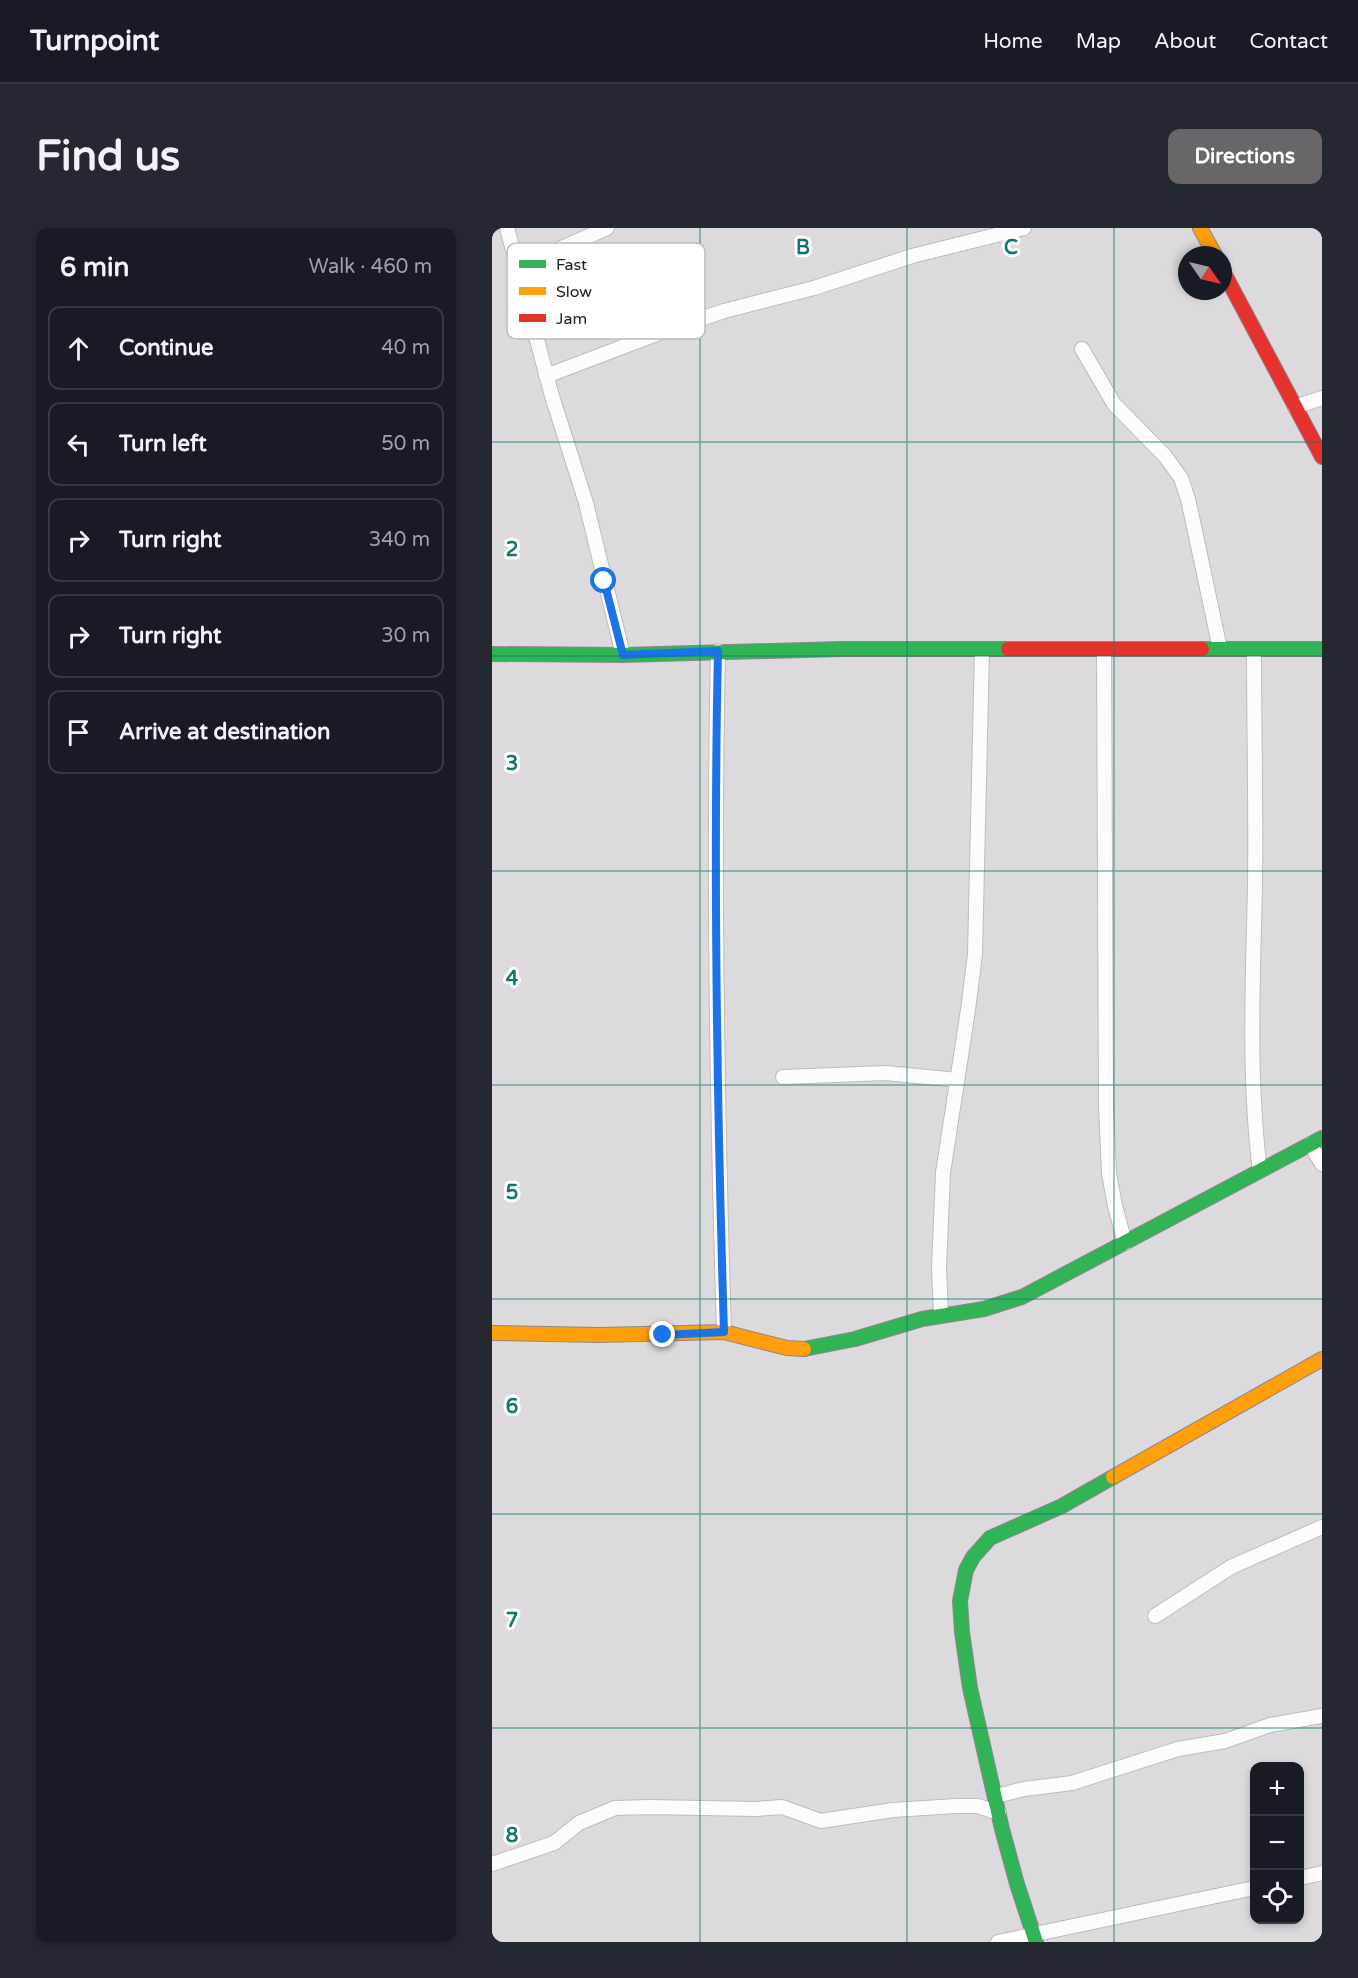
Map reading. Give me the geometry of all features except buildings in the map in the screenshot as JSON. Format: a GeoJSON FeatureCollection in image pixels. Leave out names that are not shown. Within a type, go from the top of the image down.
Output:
{"type":"FeatureCollection","features":[{"type":"Feature","properties":{"kind":"street"},"geometry":{"type":"LineString","coordinates":[[507,228],[511,243]]}},
{"type":"Feature","properties":{"kind":"street"},"geometry":{"type":"LineString","coordinates":[[573,243],[607,228]]}},
{"type":"Feature","properties":{"kind":"street"},"geometry":{"type":"LineString","coordinates":[[705,318],[814,288],[912,256],[1024,228]]}},
{"type":"Feature","properties":{"kind":"street"},"geometry":{"type":"LineString","coordinates":[[1200,228],[1210,246]]}},
{"type":"Feature","properties":{"kind":"street"},"geometry":{"type":"LineString","coordinates":[[1232,288],[1322,457]]}},
{"type":"Feature","properties":{"kind":"street"},"geometry":{"type":"LineString","coordinates":[[537,339],[586,502],[623,655]]}},
{"type":"Feature","properties":{"kind":"street"},"geometry":{"type":"LineString","coordinates":[[546,375],[644,339]]}},
{"type":"Feature","properties":{"kind":"street"},"geometry":{"type":"LineString","coordinates":[[1082,349],[1114,404],[1165,456],[1181,478],[1193,520],[1220,649]]}},
{"type":"Feature","properties":{"kind":"street"},"geometry":{"type":"LineString","coordinates":[[1295,407],[1322,398]]}},
{"type":"Feature","properties":{"kind":"street"},"geometry":{"type":"LineString","coordinates":[[492,654],[623,655],[841,649],[1322,649]]}},
{"type":"Feature","properties":{"kind":"street"},"geometry":{"type":"LineString","coordinates":[[1254,649],[1254,1044],[1256,1140],[1260,1171]]}},
{"type":"Feature","properties":{"kind":"street"},"geometry":{"type":"LineString","coordinates":[[941,1315],[939,1267],[943,1173],[975,954],[975,864],[982,650]]}},
{"type":"Feature","properties":{"kind":"street"},"geometry":{"type":"LineString","coordinates":[[1104,650],[1106,798],[1104,1042],[1107,1148],[1115,1206],[1125,1243]]}},
{"type":"Feature","properties":{"kind":"street"},"geometry":{"type":"LineString","coordinates":[[718,651],[715,797],[719,1154],[724,1332]]}},
{"type":"Feature","properties":{"kind":"street"},"geometry":{"type":"LineString","coordinates":[[783,1077],[886,1072],[957,1080]]}},
{"type":"Feature","properties":{"kind":"street"},"geometry":{"type":"LineString","coordinates":[[492,1333],[600,1335],[724,1332],[787,1348],[809,1349],[941,1315],[984,1310],[1012,1300],[1125,1243],[1316,1141],[1322,1164]]}},
{"type":"Feature","properties":{"kind":"street"},"geometry":{"type":"LineString","coordinates":[[1035,1938],[1017,1884],[970,1688],[960,1600],[966,1570],[973,1557],[990,1538],[1062,1506],[1322,1359]]}},
{"type":"Feature","properties":{"kind":"street"},"geometry":{"type":"LineString","coordinates":[[1155,1616],[1231,1567],[1322,1527]]}},
{"type":"Feature","properties":{"kind":"street"},"geometry":{"type":"LineString","coordinates":[[996,1796],[1024,1789],[1072,1783],[1170,1751],[1225,1741],[1270,1725],[1322,1716]]}},
{"type":"Feature","properties":{"kind":"street"},"geometry":{"type":"LineString","coordinates":[[492,1864],[554,1843],[579,1823],[612,1809],[620,1808],[756,1809],[782,1807],[821,1821],[893,1810],[956,1806],[978,1806],[999,1813]]}},
{"type":"Feature","properties":{"kind":"street"},"geometry":{"type":"LineString","coordinates":[[1304,1877],[1322,1873]]}},
{"type":"Feature","properties":{"kind":"street"},"geometry":{"type":"LineString","coordinates":[[998,1942],[1035,1938],[1250,1889]]}},
{"type":"Feature","properties":{"kind":"shaded area"},"geometry":{"type":"Polygon","coordinates":[[[492,228],[1322,228],[1322,1942],[492,1942],[492,228]]]}},
{"type":"Feature","properties":{"kind":"traffic: fast"},"geometry":{"type":"LineString","coordinates":[[492,654],[623,655],[841,649],[1008,649]]}},
{"type":"Feature","properties":{"kind":"traffic: fast"},"geometry":{"type":"LineString","coordinates":[[1202,649],[1322,649]]}},
{"type":"Feature","properties":{"kind":"traffic: fast"},"geometry":{"type":"LineString","coordinates":[[804,1349],[855,1339],[922,1319],[984,1309],[1022,1297],[1322,1138]]}},
{"type":"Feature","properties":{"kind":"traffic: fast"},"geometry":{"type":"LineString","coordinates":[[1036,1942],[1002,1829],[970,1688],[960,1601],[966,1570],[973,1557],[990,1538],[1062,1506],[1113,1477]]}},
{"type":"Feature","properties":{"kind":"traffic: slow"},"geometry":{"type":"LineString","coordinates":[[1200,228],[1210,246]]}},
{"type":"Feature","properties":{"kind":"traffic: slow"},"geometry":{"type":"LineString","coordinates":[[492,1333],[600,1335],[724,1332],[787,1348],[804,1349]]}},
{"type":"Feature","properties":{"kind":"traffic: slow"},"geometry":{"type":"LineString","coordinates":[[1113,1477],[1322,1359]]}},
{"type":"Feature","properties":{"kind":"traffic: jam"},"geometry":{"type":"LineString","coordinates":[[1232,288],[1322,457]]}},
{"type":"Feature","properties":{"kind":"traffic: jam"},"geometry":{"type":"LineString","coordinates":[[1008,649],[1202,649]]}},
{"type":"Feature","properties":{"kind":"route"},"geometry":{"type":"LineString","coordinates":[[604,581],[623,655],[718,651],[715,797],[719,1154],[724,1332],[663,1335]]}}]}
